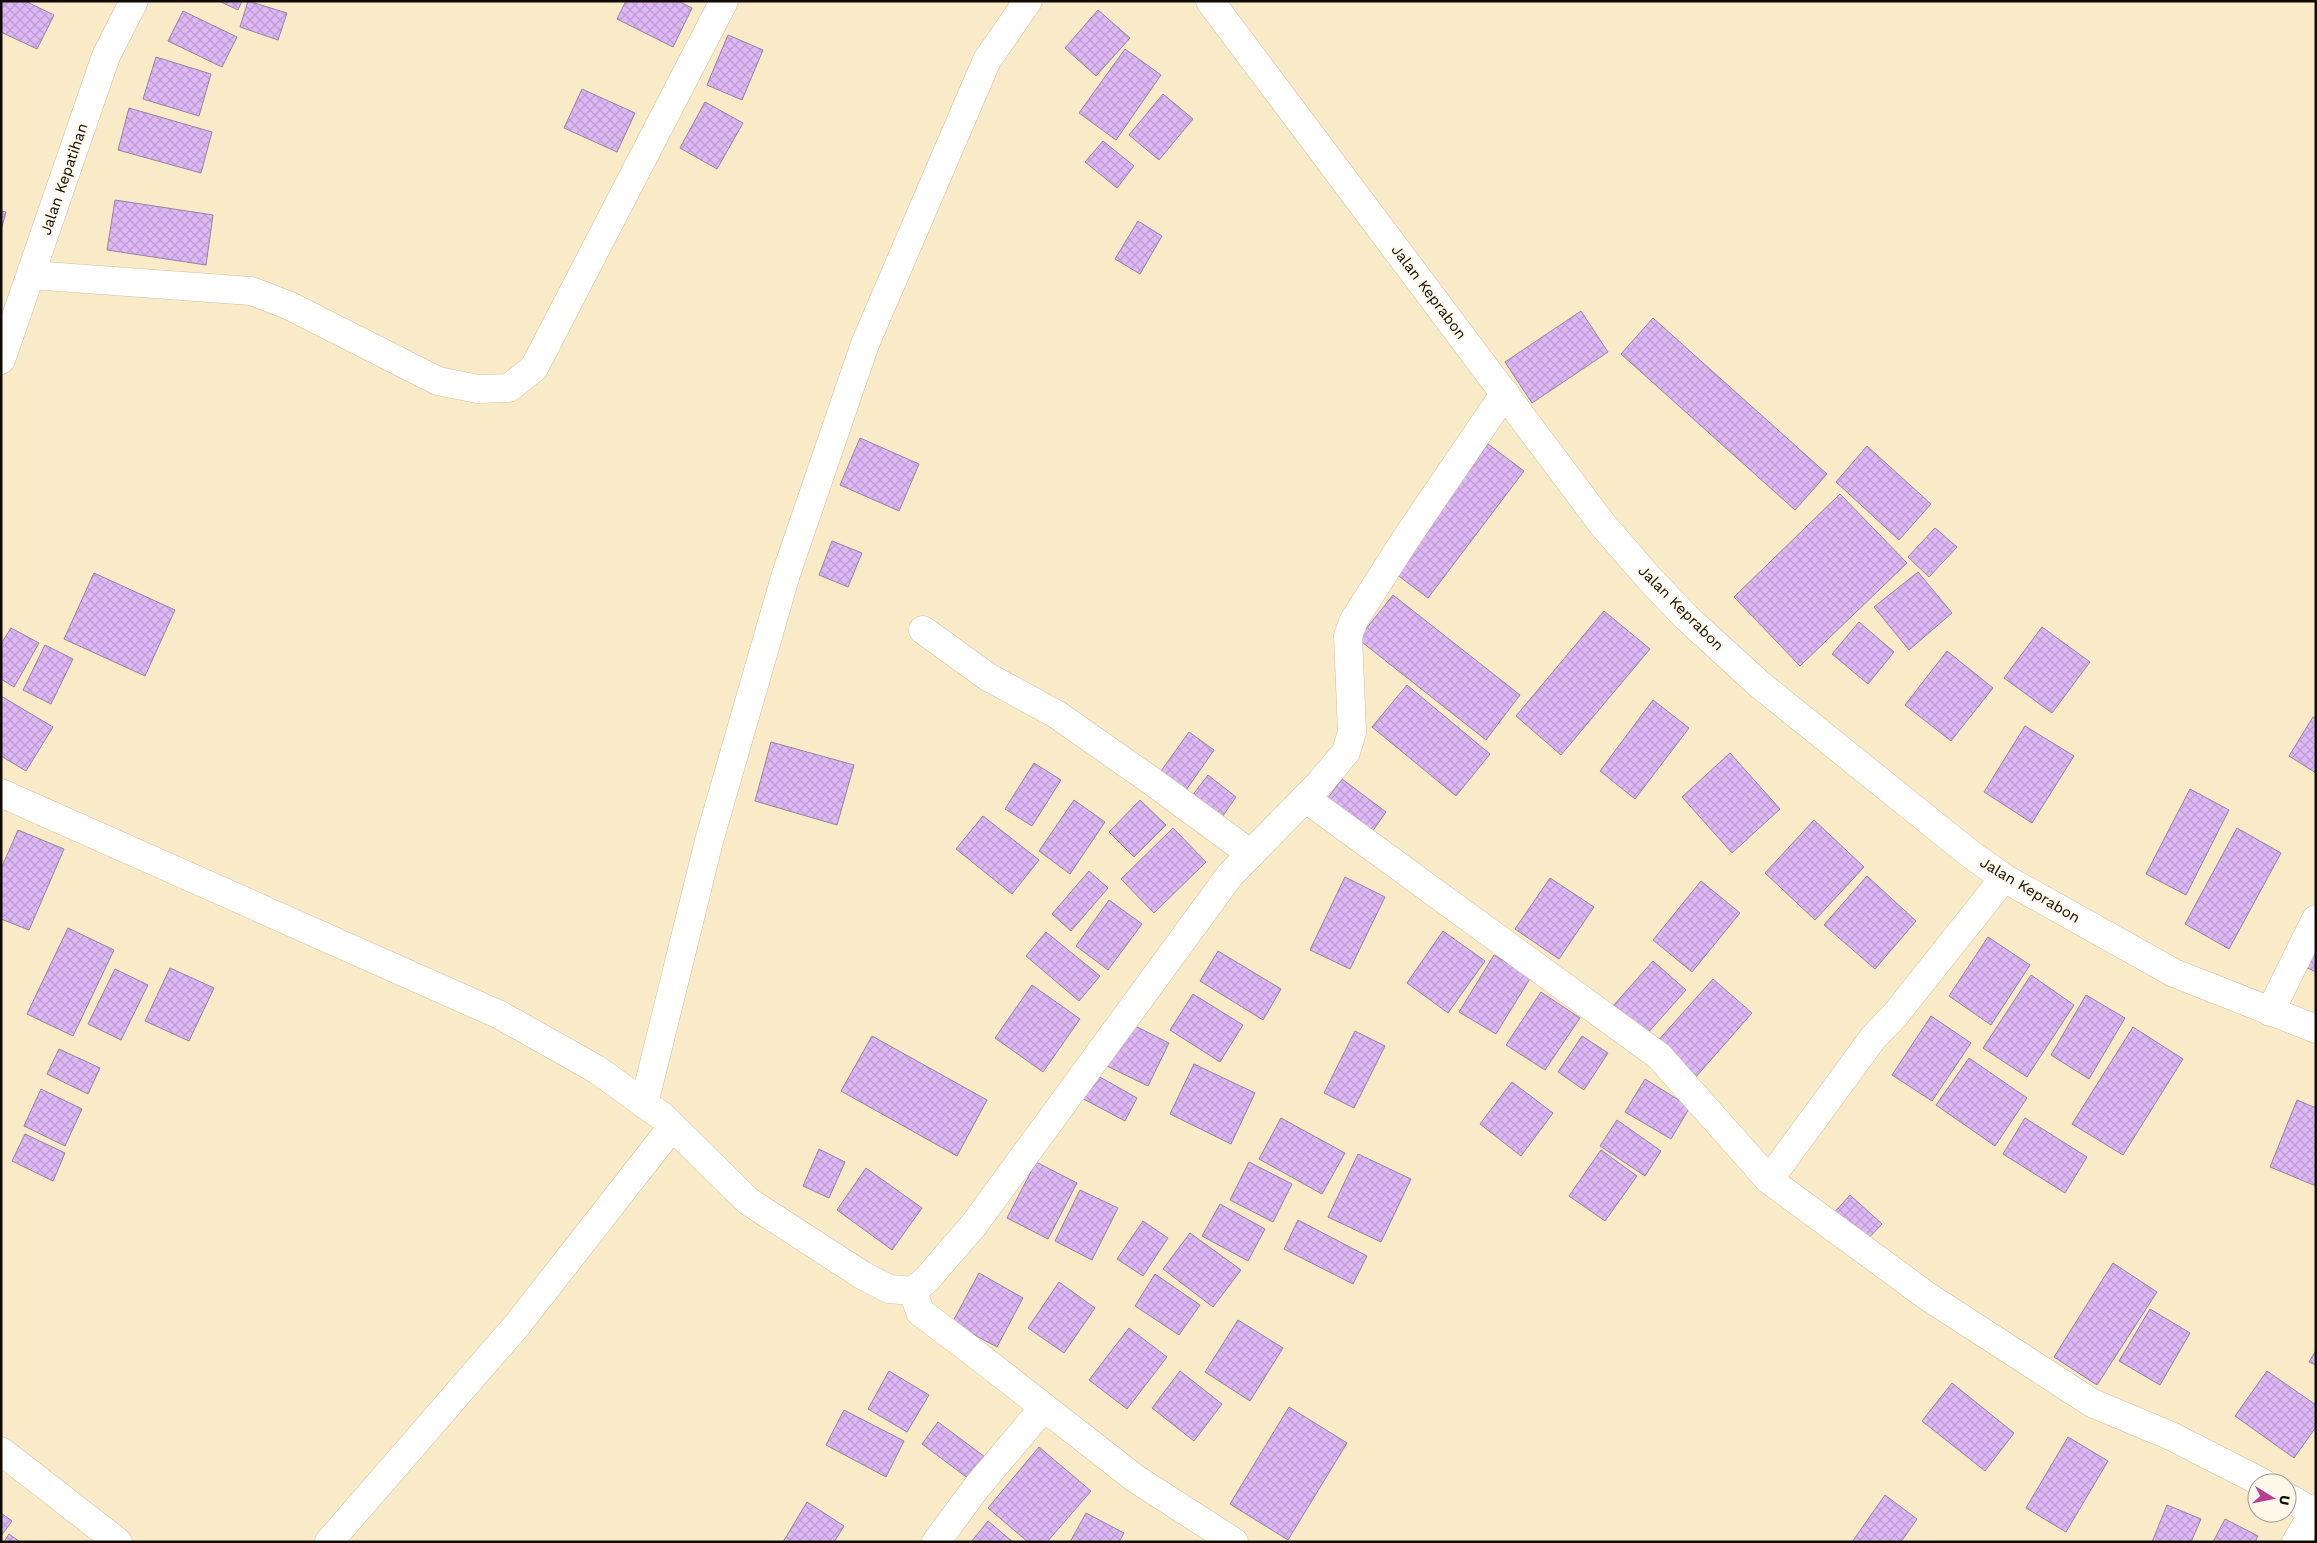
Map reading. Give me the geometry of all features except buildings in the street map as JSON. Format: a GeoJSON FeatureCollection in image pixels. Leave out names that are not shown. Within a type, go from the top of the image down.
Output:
{"type":"FeatureCollection","features":[{"type":"Feature","properties":{"kind":"street","name":"Jalan Kepatihan"},"geometry":{"type":"LineString","coordinates":[[1,360],[106,56],[134,1]]}},
{"type":"Feature","properties":{"kind":"street"},"geometry":{"type":"LineString","coordinates":[[31,275],[251,291],[288,305],[438,381],[478,389],[509,388],[534,368],[724,1]]}},
{"type":"Feature","properties":{"kind":"street"},"geometry":{"type":"LineString","coordinates":[[644,1104],[709,841],[786,574],[865,344],[987,60],[1028,1]]}},
{"type":"Feature","properties":{"kind":"street","name":"Jalan Keprabon"},"geometry":{"type":"LineString","coordinates":[[1210,1],[1603,525],[1686,617],[1759,684],[1968,853],[2004,878],[2174,973],[2316,1030]]}},
{"type":"Feature","properties":{"kind":"street"},"geometry":{"type":"LineString","coordinates":[[1,793],[500,1015],[596,1069],[644,1104],[672,1127],[748,1201],[862,1276],[889,1288],[913,1291],[927,1279],[973,1226],[1230,875],[1305,798],[1346,752],[1352,732],[1348,636],[1354,620],[1407,536],[1505,393]]}},
{"type":"Feature","properties":{"kind":"street"},"geometry":{"type":"LineString","coordinates":[[923,630],[988,677],[1064,720],[1146,777],[1250,854]]}},
{"type":"Feature","properties":{"kind":"street"},"geometry":{"type":"LineString","coordinates":[[1305,798],[1659,1056],[1769,1180],[1927,1296],[2092,1403],[2171,1436],[2247,1475]]}},
{"type":"Feature","properties":{"kind":"street"},"geometry":{"type":"LineString","coordinates":[[1769,1180],[1873,1038],[1895,1015],[2004,878]]}},
{"type":"Feature","properties":{"kind":"street"},"geometry":{"type":"LineString","coordinates":[[2270,1012],[2316,919]]}},
{"type":"Feature","properties":{"kind":"street"},"geometry":{"type":"LineString","coordinates":[[329,1542],[518,1324],[672,1127]]}},
{"type":"Feature","properties":{"kind":"street"},"geometry":{"type":"LineString","coordinates":[[913,1291],[920,1312],[1136,1479],[1234,1542]]}},
{"type":"Feature","properties":{"kind":"street"},"geometry":{"type":"LineString","coordinates":[[936,1542],[976,1488],[1044,1407]]}},
{"type":"Feature","properties":{"kind":"street"},"geometry":{"type":"LineString","coordinates":[[1,1451],[118,1542]]}},
{"type":"Feature","properties":{"kind":"street"},"geometry":{"type":"LineString","coordinates":[[2296,1542],[2315,1511],[2297,1502]]}}]}
